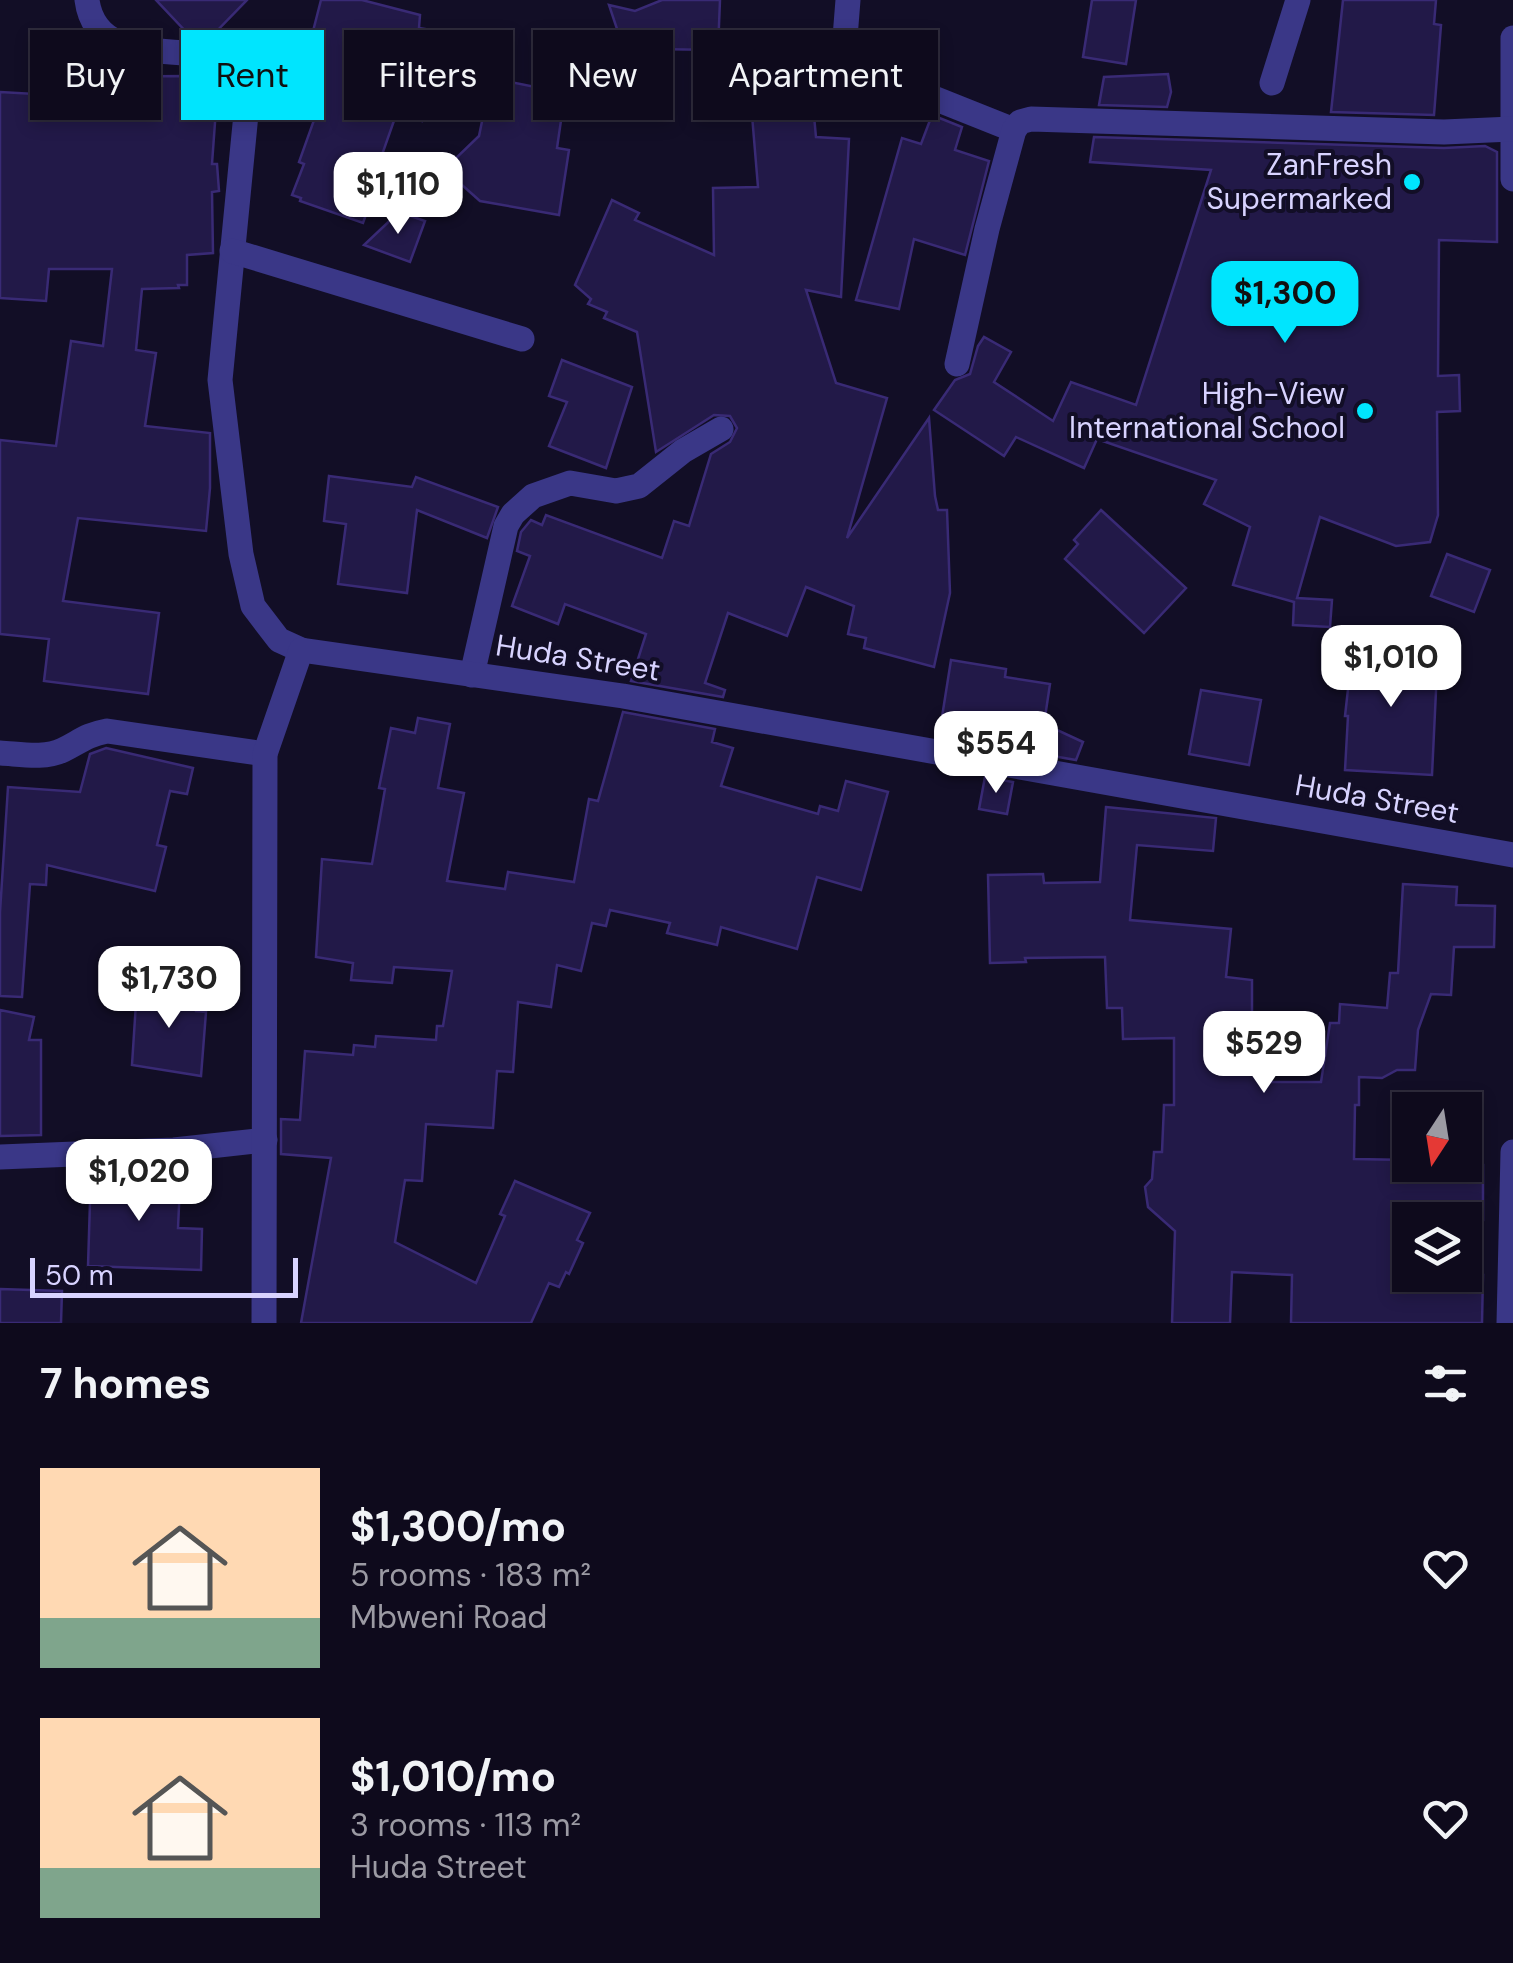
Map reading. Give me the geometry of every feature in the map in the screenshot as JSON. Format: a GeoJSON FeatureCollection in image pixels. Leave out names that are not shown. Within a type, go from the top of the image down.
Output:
{"type":"FeatureCollection","features":[{"type":"Feature","properties":{"kind":"street"},"geometry":{"type":"LineString","coordinates":[[87,0],[96,28],[116,44],[215,57],[240,86],[246,114],[220,380],[241,554],[253,606],[279,640],[301,650],[265,754],[264,1323]]}},
{"type":"Feature","properties":{"kind":"street"},"geometry":{"type":"LineString","coordinates":[[848,0],[844,50],[850,66],[1014,130]]}},
{"type":"Feature","properties":{"kind":"street"},"geometry":{"type":"LineString","coordinates":[[1272,82],[1298,0]]}},
{"type":"Feature","properties":{"kind":"street"},"geometry":{"type":"LineString","coordinates":[[1513,38],[1513,179]]}},
{"type":"Feature","properties":{"kind":"street"},"geometry":{"type":"LineString","coordinates":[[957,364],[986,230],[1014,130],[1020,122],[1031,119],[1444,132],[1512,129]]}},
{"type":"Feature","properties":{"kind":"street"},"geometry":{"type":"LineString","coordinates":[[232,251],[522,340]]}},
{"type":"Feature","properties":{"kind":"street"},"geometry":{"type":"LineString","coordinates":[[472,675],[506,526],[513,514],[533,496],[570,484],[616,491],[639,486],[683,452],[722,429]]}},
{"type":"Feature","properties":{"kind":"street","name":"Huda Street"},"geometry":{"type":"LineString","coordinates":[[301,650],[623,696],[1513,854]]}},
{"type":"Feature","properties":{"kind":"street"},"geometry":{"type":"LineString","coordinates":[[0,754],[42,755],[61,751],[85,734],[107,731],[265,754]]}},
{"type":"Feature","properties":{"kind":"street"},"geometry":{"type":"LineString","coordinates":[[0,1157],[174,1150],[265,1140]]}},
{"type":"Feature","properties":{"kind":"street"},"geometry":{"type":"LineString","coordinates":[[1508,1323],[1513,1152]]}},
{"type":"Feature","properties":{"kind":"building"},"geometry":{"type":"Polygon","coordinates":[[[156,0],[247,0],[218,30],[184,30],[156,0]]]}},
{"type":"Feature","properties":{"kind":"building"},"geometry":{"type":"Polygon","coordinates":[[[321,0],[362,0],[420,15],[419,28],[431,30],[344,30],[344,120],[394,120],[378,166],[383,168],[363,223],[292,195],[314,120],[324,120],[324,30],[313,30],[321,0]]]}},
{"type":"Feature","properties":{"kind":"building"},"geometry":{"type":"Polygon","coordinates":[[[662,0],[720,0],[719,30],[693,30],[693,50],[673,49],[673,30],[617,30],[609,5],[635,11],[662,0]]]}},
{"type":"Feature","properties":{"kind":"building"},"geometry":{"type":"Polygon","coordinates":[[[1092,0],[1136,0],[1126,64],[1083,57],[1092,0]]]}},
{"type":"Feature","properties":{"kind":"building"},"geometry":{"type":"Polygon","coordinates":[[[1343,0],[1436,0],[1434,24],[1441,25],[1434,115],[1331,112],[1343,0]]]}},
{"type":"Feature","properties":{"kind":"building"},"geometry":{"type":"Polygon","coordinates":[[[1168,74],[1171,92],[1167,107],[1099,105],[1104,77],[1168,74]]]}},
{"type":"Feature","properties":{"kind":"building"},"geometry":{"type":"Polygon","coordinates":[[[161,76],[181,76],[181,120],[215,120],[212,164],[217,164],[219,191],[212,192],[213,253],[187,255],[187,285],[142,289],[136,350],[156,353],[145,426],[210,433],[206,531],[78,518],[63,601],[159,613],[148,694],[44,681],[49,639],[0,634],[0,440],[56,446],[71,341],[103,346],[112,269],[49,269],[46,301],[0,298],[0,92],[30,94],[30,120],[161,120],[161,76]]]}},
{"type":"Feature","properties":{"kind":"building"},"geometry":{"type":"Polygon","coordinates":[[[513,82],[533,87],[533,120],[561,120],[557,148],[569,150],[559,215],[480,201],[453,177],[456,158],[479,136],[482,120],[513,120],[513,82]]]}},
{"type":"Feature","properties":{"kind":"building"},"geometry":{"type":"Polygon","coordinates":[[[938,117],[962,127],[955,150],[989,161],[965,255],[914,239],[899,309],[856,300],[902,138],[921,144],[930,120],[938,117]]]}},
{"type":"Feature","properties":{"kind":"building"},"geometry":{"type":"Polygon","coordinates":[[[752,120],[814,120],[816,137],[849,139],[841,297],[806,290],[836,383],[887,398],[847,538],[929,418],[935,496],[938,510],[947,510],[950,593],[934,667],[864,648],[866,638],[848,634],[854,606],[806,587],[787,636],[728,613],[705,683],[725,690],[723,697],[631,681],[646,634],[565,604],[558,624],[512,606],[530,556],[517,551],[521,532],[531,520],[542,525],[546,515],[662,558],[674,521],[689,526],[711,454],[730,442],[737,428],[730,416],[714,415],[656,452],[637,332],[604,318],[607,312],[588,304],[591,299],[575,285],[612,200],[639,213],[635,220],[714,255],[713,188],[758,187],[752,120]]]}},
{"type":"Feature","properties":{"kind":"building"},"geometry":{"type":"Polygon","coordinates":[[[1094,137],[1485,146],[1497,152],[1497,242],[1439,240],[1438,376],[1459,375],[1460,411],[1437,412],[1438,515],[1430,542],[1396,546],[1320,517],[1297,598],[1332,600],[1330,627],[1293,625],[1294,602],[1233,585],[1250,527],[1204,504],[1216,480],[1097,439],[1084,468],[1016,437],[1004,456],[934,410],[955,380],[970,374],[984,337],[1011,352],[994,382],[1053,421],[1071,382],[1136,405],[1211,170],[1090,162],[1094,137]]]}},
{"type":"Feature","properties":{"kind":"building"},"geometry":{"type":"Polygon","coordinates":[[[399,212],[425,221],[410,262],[364,245],[399,212]]]}},
{"type":"Feature","properties":{"kind":"building"},"geometry":{"type":"Polygon","coordinates":[[[562,360],[632,387],[606,468],[549,446],[567,402],[549,396],[562,360]]]}},
{"type":"Feature","properties":{"kind":"building"},"geometry":{"type":"Polygon","coordinates":[[[329,476],[412,487],[416,477],[498,507],[487,538],[417,510],[407,593],[338,584],[346,524],[324,521],[329,476]]]}},
{"type":"Feature","properties":{"kind":"building"},"geometry":{"type":"Polygon","coordinates":[[[1101,510],[1186,588],[1144,633],[1065,559],[1078,544],[1074,540],[1101,510]]]}},
{"type":"Feature","properties":{"kind":"building"},"geometry":{"type":"Polygon","coordinates":[[[1447,554],[1490,570],[1474,612],[1431,596],[1447,554]]]}},
{"type":"Feature","properties":{"kind":"building"},"geometry":{"type":"Polygon","coordinates":[[[1353,644],[1438,649],[1432,775],[1345,770],[1345,716],[1353,644]]]}},
{"type":"Feature","properties":{"kind":"building"},"geometry":{"type":"Polygon","coordinates":[[[951,660],[1006,669],[1005,677],[1050,684],[1044,724],[1083,742],[1076,760],[939,736],[951,660]]]}},
{"type":"Feature","properties":{"kind":"building"},"geometry":{"type":"Polygon","coordinates":[[[1201,690],[1261,700],[1249,765],[1189,754],[1201,690]]]}},
{"type":"Feature","properties":{"kind":"building"},"geometry":{"type":"Polygon","coordinates":[[[623,712],[715,729],[712,742],[733,748],[721,786],[818,814],[820,806],[838,811],[846,781],[888,792],[861,890],[817,877],[797,949],[721,927],[717,945],[667,933],[670,923],[610,910],[606,926],[592,923],[581,971],[557,965],[551,1007],[518,1002],[513,1072],[497,1071],[493,1128],[426,1124],[422,1181],[405,1180],[395,1242],[476,1283],[505,1216],[500,1214],[515,1181],[590,1213],[577,1240],[583,1243],[569,1274],[566,1272],[559,1287],[549,1283],[531,1323],[301,1323],[331,1158],[281,1154],[281,1119],[300,1120],[305,1051],[353,1055],[354,1045],[375,1047],[376,1036],[436,1040],[437,1026],[443,1026],[452,971],[394,967],[392,983],[351,980],[353,963],[316,957],[322,859],[372,864],[385,789],[379,788],[391,728],[415,733],[418,718],[450,724],[438,788],[464,793],[447,881],[505,889],[508,872],[574,882],[589,799],[598,801],[623,712]]]}},
{"type":"Feature","properties":{"kind":"building"},"geometry":{"type":"Polygon","coordinates":[[[106,748],[193,768],[187,794],[170,791],[157,845],[166,847],[155,891],[47,865],[46,885],[30,884],[22,997],[0,996],[0,912],[8,787],[80,792],[90,754],[106,748]]]}},
{"type":"Feature","properties":{"kind":"building"},"geometry":{"type":"Polygon","coordinates":[[[985,777],[1013,782],[1007,814],[979,809],[985,777]]]}},
{"type":"Feature","properties":{"kind":"building"},"geometry":{"type":"Polygon","coordinates":[[[1106,807],[1216,818],[1213,851],[1137,845],[1130,920],[1231,929],[1226,977],[1252,980],[1252,1026],[1270,1027],[1267,1082],[1321,1082],[1330,1023],[1339,1023],[1340,1004],[1387,1008],[1390,973],[1398,973],[1403,884],[1457,887],[1456,905],[1495,906],[1494,947],[1454,947],[1451,995],[1431,994],[1418,1030],[1415,1070],[1397,1070],[1382,1078],[1359,1077],[1359,1105],[1355,1105],[1354,1159],[1392,1160],[1392,1182],[1482,1182],[1483,1165],[1483,1220],[1482,1202],[1392,1202],[1392,1292],[1482,1292],[1483,1275],[1482,1323],[1291,1323],[1292,1275],[1232,1272],[1230,1323],[1172,1323],[1175,1231],[1148,1207],[1145,1187],[1152,1179],[1154,1152],[1162,1152],[1164,1105],[1174,1105],[1174,1038],[1123,1039],[1122,1008],[1107,1008],[1105,957],[1025,958],[1026,962],[990,963],[988,875],[1043,874],[1044,883],[1100,882],[1106,807]]]}},
{"type":"Feature","properties":{"kind":"building"},"geometry":{"type":"Polygon","coordinates":[[[137,987],[197,991],[196,1011],[206,1012],[201,1076],[132,1065],[137,987]]]}},
{"type":"Feature","properties":{"kind":"building"},"geometry":{"type":"Polygon","coordinates":[[[0,1010],[34,1017],[29,1040],[41,1040],[41,1135],[0,1136],[0,1010]]]}},
{"type":"Feature","properties":{"kind":"building"},"geometry":{"type":"Polygon","coordinates":[[[142,1168],[142,1183],[180,1184],[178,1228],[202,1229],[201,1270],[88,1266],[91,1170],[142,1168]]]}},
{"type":"Feature","properties":{"kind":"building"},"geometry":{"type":"Polygon","coordinates":[[[0,1289],[62,1291],[61,1323],[0,1323],[0,1289]]]}},
{"type":"Feature","properties":{"kind":"place","name":"ZanFresh Supermarked"},"geometry":{"type":"Point","coordinates":[1412,182]}},
{"type":"Feature","properties":{"kind":"place","name":"High-View International School"},"geometry":{"type":"Point","coordinates":[1365,411]}}]}
